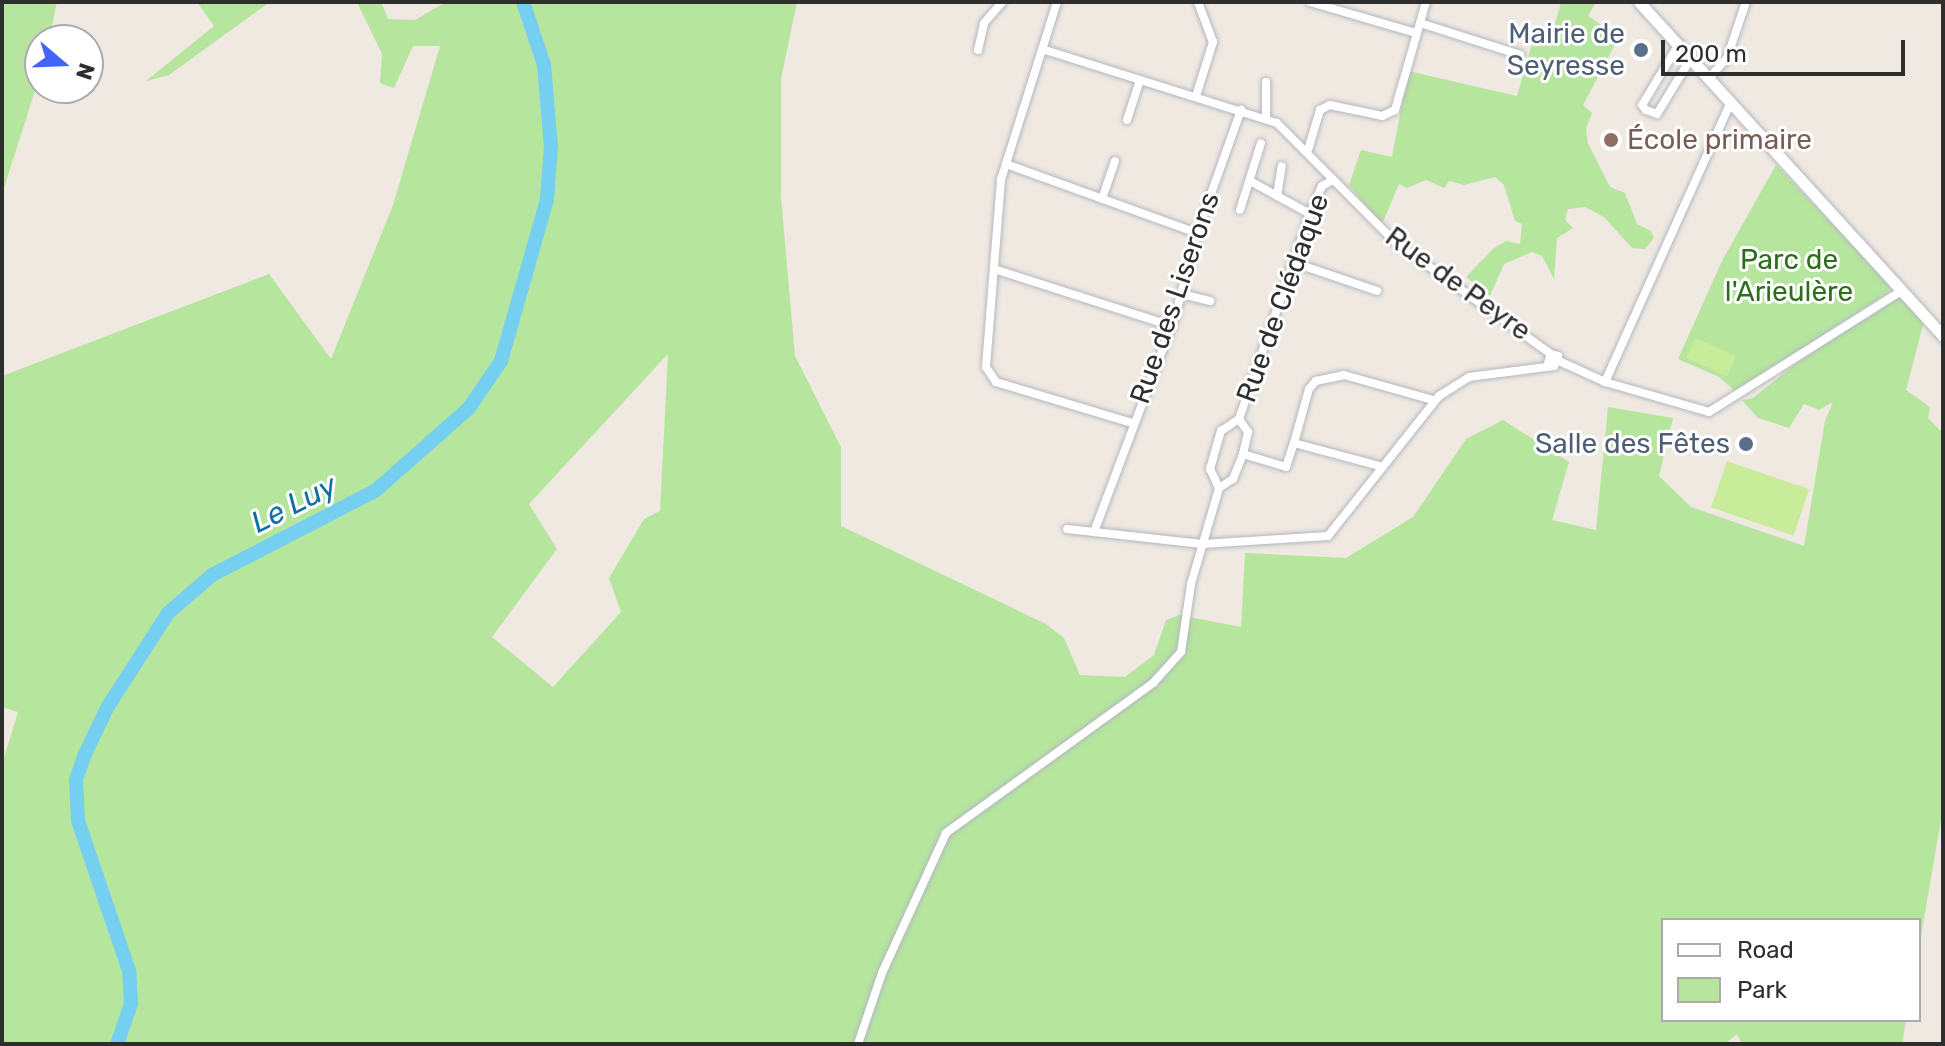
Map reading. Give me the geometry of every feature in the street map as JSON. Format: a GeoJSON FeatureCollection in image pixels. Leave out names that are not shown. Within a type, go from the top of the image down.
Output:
{"type":"FeatureCollection","features":[{"type":"Feature","properties":{"kind":"street"},"geometry":{"type":"LineString","coordinates":[[978,50],[984,23],[1002,2]]}},
{"type":"Feature","properties":{"kind":"street"},"geometry":{"type":"LineString","coordinates":[[1057,2],[1006,164],[986,367],[992,379],[1132,423]]}},
{"type":"Feature","properties":{"kind":"street"},"geometry":{"type":"LineString","coordinates":[[1196,96],[1213,42],[1198,2]]}},
{"type":"Feature","properties":{"kind":"street"},"geometry":{"type":"LineString","coordinates":[[1310,2],[1416,33]]}},
{"type":"Feature","properties":{"kind":"street"},"geometry":{"type":"LineString","coordinates":[[1308,150],[1320,110],[1330,105],[1382,116],[1395,110],[1426,2]]}},
{"type":"Feature","properties":{"kind":"street"},"geometry":{"type":"LineString","coordinates":[[1639,2],[1943,336]]}},
{"type":"Feature","properties":{"kind":"street"},"geometry":{"type":"LineString","coordinates":[[1710,77],[1727,58],[1746,2]]}},
{"type":"Feature","properties":{"kind":"street"},"geometry":{"type":"LineString","coordinates":[[1420,23],[1520,55]]}},
{"type":"Feature","properties":{"kind":"street"},"geometry":{"type":"LineString","coordinates":[[1679,44],[1642,105],[1646,110],[1657,114],[1691,58]]}},
{"type":"Feature","properties":{"kind":"street","name":"Rue de Peyre"},"geometry":{"type":"LineString","coordinates":[[1042,49],[1266,118],[1308,150],[1331,181],[1395,242],[1550,358],[1605,382],[1709,412],[1901,291]]}},
{"type":"Feature","properties":{"kind":"street"},"geometry":{"type":"LineString","coordinates":[[1127,120],[1140,80]]}},
{"type":"Feature","properties":{"kind":"street"},"geometry":{"type":"LineString","coordinates":[[1266,82],[1266,118]]}},
{"type":"Feature","properties":{"kind":"street"},"geometry":{"type":"LineString","coordinates":[[1605,382],[1731,101]]}},
{"type":"Feature","properties":{"kind":"street","name":"Rue des Liserons"},"geometry":{"type":"LineString","coordinates":[[1094,532],[1132,423],[1172,326],[1197,233],[1241,110]]}},
{"type":"Feature","properties":{"kind":"street"},"geometry":{"type":"LineString","coordinates":[[1240,210],[1261,143]]}},
{"type":"Feature","properties":{"kind":"street"},"geometry":{"type":"LineString","coordinates":[[1102,199],[1115,161]]}},
{"type":"Feature","properties":{"kind":"street"},"geometry":{"type":"LineString","coordinates":[[1006,164],[1197,233]]}},
{"type":"Feature","properties":{"kind":"street"},"geometry":{"type":"LineString","coordinates":[[1277,196],[1282,166]]}},
{"type":"Feature","properties":{"kind":"street"},"geometry":{"type":"LineString","coordinates":[[1250,181],[1310,214]]}},
{"type":"Feature","properties":{"kind":"street","name":"Rue de Clédaque"},"geometry":{"type":"LineString","coordinates":[[1219,488],[1210,469],[1221,431],[1239,419],[1310,214],[1322,186],[1331,181]]}},
{"type":"Feature","properties":{"kind":"street"},"geometry":{"type":"LineString","coordinates":[[1292,262],[1377,291]]}},
{"type":"Feature","properties":{"kind":"street"},"geometry":{"type":"LineString","coordinates":[[994,269],[1172,326]]}},
{"type":"Feature","properties":{"kind":"street"},"geometry":{"type":"LineString","coordinates":[[1182,294],[1210,301]]}},
{"type":"Feature","properties":{"kind":"street"},"geometry":{"type":"LineString","coordinates":[[1067,529],[1202,544],[1328,536],[1433,400],[1469,377],[1550,358]]}},
{"type":"Feature","properties":{"kind":"street"},"geometry":{"type":"LineString","coordinates":[[1243,454],[1286,467],[1309,389],[1316,381],[1344,375],[1433,400]]}},
{"type":"Feature","properties":{"kind":"street","name":"Rue de Clédaque"},"geometry":{"type":"LineString","coordinates":[[858,1044],[882,973],[946,833],[1174,663],[1186,640],[1191,584],[1219,488],[1233,479],[1243,454],[1248,432],[1239,419]]}},
{"type":"Feature","properties":{"kind":"street"},"geometry":{"type":"LineString","coordinates":[[1294,443],[1383,467]]}},
{"type":"Feature","properties":{"kind":"green space"},"geometry":{"type":"Polygon","coordinates":[[[2,2],[57,2],[52,24],[24,24],[24,104],[31,104],[2,194],[2,2]]]}},
{"type":"Feature","properties":{"kind":"green space"},"geometry":{"type":"Polygon","coordinates":[[[197,2],[270,2],[169,75],[146,81],[214,26],[197,2]]]}},
{"type":"Feature","properties":{"kind":"green space"},"geometry":{"type":"Polygon","coordinates":[[[357,2],[381,2],[388,19],[415,20],[446,2],[797,2],[781,79],[781,197],[795,356],[841,447],[841,526],[1046,624],[1064,638],[1080,675],[1125,677],[1154,655],[1166,620],[1179,615],[1241,627],[1245,553],[1346,558],[1413,517],[1466,439],[1503,420],[1569,462],[1552,520],[1596,530],[1608,407],[1673,418],[1659,476],[1691,507],[1804,546],[1825,421],[1833,402],[1819,410],[1804,404],[1789,428],[1758,418],[1742,400],[1753,398],[1795,364],[1900,295],[1924,321],[1906,390],[1930,407],[1928,418],[1943,433],[1943,808],[1921,936],[1921,918],[1661,918],[1661,1022],[1906,1022],[1902,1044],[1742,1044],[1737,1034],[1725,1044],[2,1044],[2,764],[18,712],[2,707],[2,376],[269,274],[331,359],[393,205],[440,46],[413,46],[394,88],[380,83],[382,54],[357,2]],[[668,354],[529,504],[557,549],[492,637],[553,687],[621,612],[609,578],[644,519],[660,511],[668,354]]]}},
{"type":"Feature","properties":{"kind":"green space"},"geometry":{"type":"Polygon","coordinates":[[[1561,2],[1596,2],[1588,16],[1619,37],[1583,105],[1592,113],[1586,128],[1588,143],[1610,187],[1625,193],[1637,224],[1651,231],[1654,238],[1645,249],[1632,248],[1604,217],[1585,207],[1568,209],[1565,220],[1573,228],[1557,238],[1554,279],[1542,256],[1532,252],[1504,264],[1490,296],[1466,277],[1494,248],[1506,241],[1520,244],[1522,224],[1515,221],[1504,185],[1495,177],[1464,185],[1449,181],[1444,188],[1426,180],[1407,188],[1399,184],[1382,224],[1349,185],[1361,150],[1392,157],[1408,71],[1517,96],[1533,40],[1553,31],[1561,2]]]}},
{"type":"Feature","properties":{"kind":"green space","name":"Parc de l'Arieulère"},"geometry":{"type":"Polygon","coordinates":[[[1776,165],[1890,285],[1888,293],[1735,391],[1719,377],[1678,359],[1723,259],[1776,165]]]}},
{"type":"Feature","properties":{"kind":"green space"},"geometry":{"type":"Polygon","coordinates":[[[1695,338],[1736,356],[1727,376],[1686,358],[1695,338]]]}},
{"type":"Feature","properties":{"kind":"green space"},"geometry":{"type":"Polygon","coordinates":[[[1727,461],[1809,489],[1793,536],[1711,507],[1727,461]]]}},
{"type":"Feature","properties":{"kind":"waterway","name":"Le Luy"},"geometry":{"type":"LineString","coordinates":[[117,1044],[131,1004],[129,971],[78,820],[76,780],[85,754],[107,708],[168,613],[212,575],[375,491],[469,408],[501,361],[547,199],[551,146],[544,65],[523,2]]}},
{"type":"Feature","properties":{"kind":"place","name":"Mairie de Seyresse"},"geometry":{"type":"Point","coordinates":[1641,50]}},
{"type":"Feature","properties":{"kind":"place","name":"École primaire"},"geometry":{"type":"Point","coordinates":[1611,140]}},
{"type":"Feature","properties":{"kind":"place","name":"Salle des Fêtes"},"geometry":{"type":"Point","coordinates":[1746,444]}}]}
